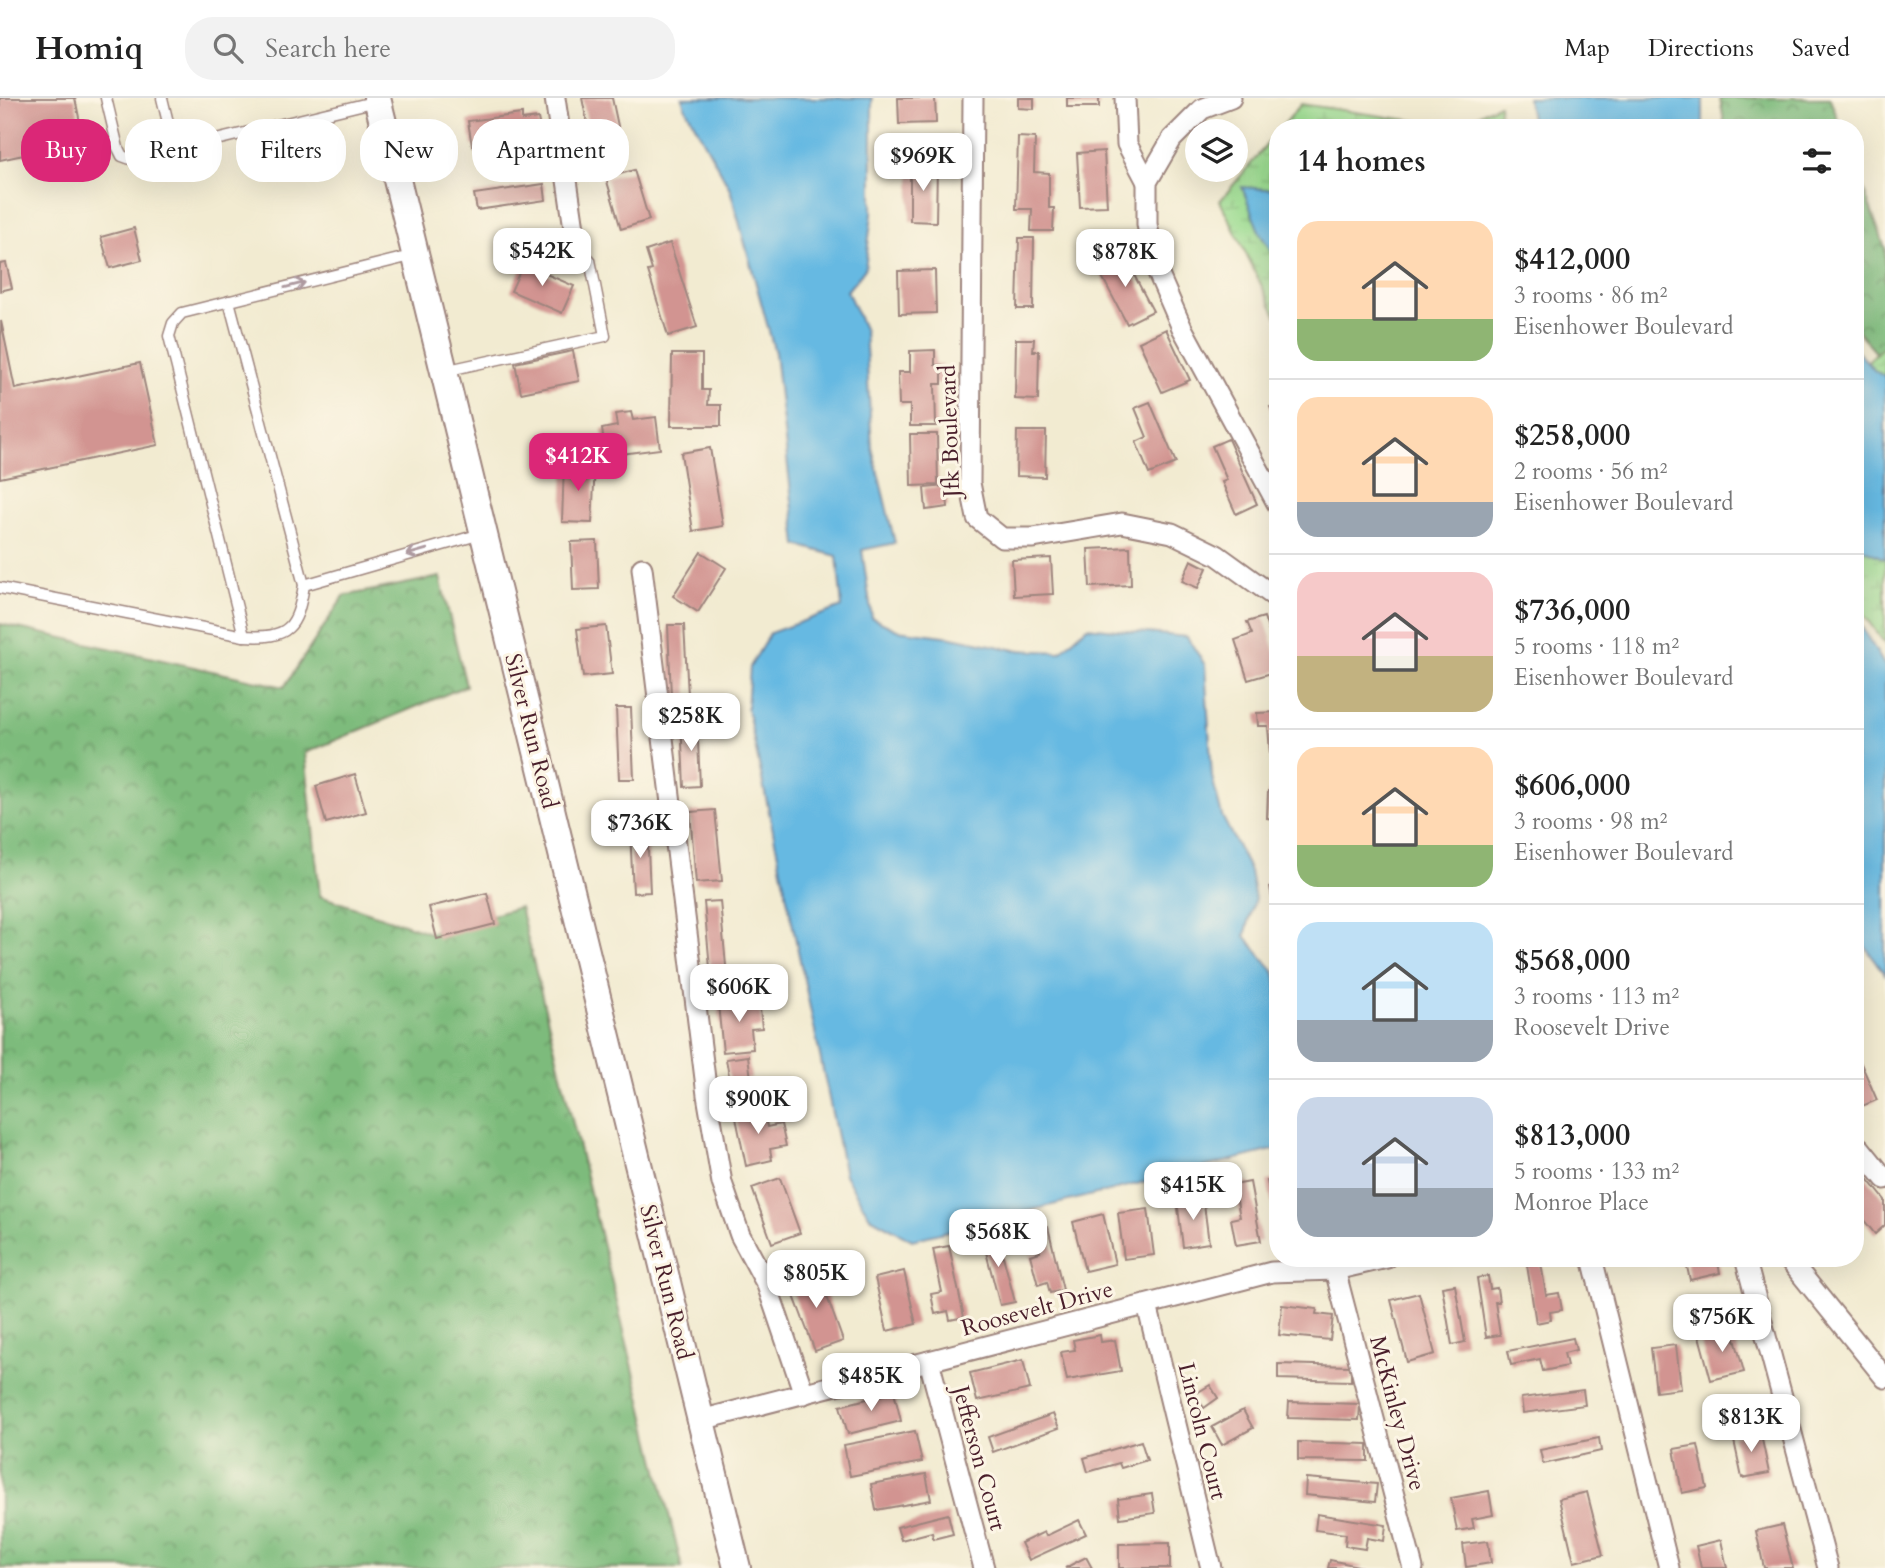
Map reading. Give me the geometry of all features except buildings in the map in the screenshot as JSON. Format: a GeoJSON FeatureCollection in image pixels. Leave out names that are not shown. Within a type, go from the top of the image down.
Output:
{"type":"FeatureCollection","features":[{"type":"Feature","properties":{"kind":"main road","name":"Silver Run Road"},"geometry":{"type":"LineString","coordinates":[[377,100],[737,1568]]}},
{"type":"Feature","properties":{"kind":"street"},"geometry":{"type":"LineString","coordinates":[[555,98],[577,249]]}},
{"type":"Feature","properties":{"kind":"street","name":"Jfk Boulevard"},"geometry":{"type":"LineString","coordinates":[[973,98],[970,483],[977,518],[1002,538],[1032,538],[1122,523],[1172,533],[1217,555],[1269,590]]}},
{"type":"Feature","properties":{"kind":"street"},"geometry":{"type":"LineString","coordinates":[[1125,98],[1128,144],[1147,182],[1147,224],[1155,266],[1182,328],[1269,488]]}},
{"type":"Feature","properties":{"kind":"street"},"geometry":{"type":"LineString","coordinates":[[1147,182],[1172,139],[1202,109],[1231,98]]}},
{"type":"Feature","properties":{"kind":"street"},"geometry":{"type":"LineString","coordinates":[[642,568],[707,1096],[722,1183],[740,1235],[767,1285],[804,1394]]}},
{"type":"Feature","properties":{"kind":"street"},"geometry":{"type":"LineString","coordinates":[[1864,1156],[1885,1179]]}},
{"type":"Feature","properties":{"kind":"street","name":"Roosevelt Drive"},"geometry":{"type":"LineString","coordinates":[[701,1420],[1272,1272],[1335,1270],[1348,1267]]}},
{"type":"Feature","properties":{"kind":"street"},"geometry":{"type":"LineString","coordinates":[[1594,1267],[1669,1568]]}},
{"type":"Feature","properties":{"kind":"street"},"geometry":{"type":"LineString","coordinates":[[1747,1267],[1828,1568]]}},
{"type":"Feature","properties":{"kind":"street"},"geometry":{"type":"LineString","coordinates":[[1794,1267],[1885,1378]]}},
{"type":"Feature","properties":{"kind":"street","name":"McKinley Drive"},"geometry":{"type":"LineString","coordinates":[[1335,1270],[1413,1568]]}},
{"type":"Feature","properties":{"kind":"street","name":"Lincoln Court"},"geometry":{"type":"LineString","coordinates":[[1147,1305],[1211,1568]]}},
{"type":"Feature","properties":{"kind":"street","name":"Jefferson Court"},"geometry":{"type":"LineString","coordinates":[[929,1361],[984,1568]]}},
{"type":"Feature","properties":{"kind":"lane"},"geometry":{"type":"LineString","coordinates":[[106,98],[118,148],[125,157]]}},
{"type":"Feature","properties":{"kind":"lane"},"geometry":{"type":"LineString","coordinates":[[162,98],[167,119]]}},
{"type":"Feature","properties":{"kind":"lane"},"geometry":{"type":"LineString","coordinates":[[222,139],[377,100]]}},
{"type":"Feature","properties":{"kind":"lane"},"geometry":{"type":"LineString","coordinates":[[443,371],[605,336],[590,260],[577,249]]}},
{"type":"Feature","properties":{"kind":"lane"},"geometry":{"type":"LineString","coordinates":[[244,636],[169,336],[173,323],[182,313],[415,255]]}},
{"type":"Feature","properties":{"kind":"lane"},"geometry":{"type":"LineString","coordinates":[[0,588],[244,636],[267,638],[283,632],[293,623],[300,608],[304,585],[229,301]]}},
{"type":"Feature","properties":{"kind":"lane"},"geometry":{"type":"LineString","coordinates":[[304,585],[483,533]]}},
{"type":"Feature","properties":{"kind":"green space"},"geometry":{"type":"Polygon","coordinates":[[[1720,98],[1830,98],[1838,119],[1724,119],[1720,98]]]}},
{"type":"Feature","properties":{"kind":"green space"},"geometry":{"type":"Polygon","coordinates":[[[1301,104],[1401,119],[1288,119],[1301,104]]]}},
{"type":"Feature","properties":{"kind":"green space"},"geometry":{"type":"Polygon","coordinates":[[[1499,104],[1500,119],[1470,119],[1499,104]]]}},
{"type":"Feature","properties":{"kind":"green space"},"geometry":{"type":"Polygon","coordinates":[[[1269,142],[1269,301],[1220,201],[1236,182],[1248,182],[1248,167],[1269,142]]]}},
{"type":"Feature","properties":{"kind":"green space"},"geometry":{"type":"Polygon","coordinates":[[[1864,191],[1885,248],[1885,345],[1877,354],[1864,339],[1864,191]]]}},
{"type":"Feature","properties":{"kind":"green space"},"geometry":{"type":"Polygon","coordinates":[[[1885,345],[1885,644],[1864,615],[1864,365],[1885,345]]]}},
{"type":"Feature","properties":{"kind":"green space"},"geometry":{"type":"Polygon","coordinates":[[[440,577],[466,686],[305,753],[320,896],[430,933],[520,907],[682,1568],[0,1568],[0,624],[284,687],[344,596],[440,577]]]}},
{"type":"Feature","properties":{"kind":"water"},"geometry":{"type":"Polygon","coordinates":[[[682,98],[872,98],[872,214],[865,269],[847,291],[865,331],[872,448],[895,543],[862,550],[872,618],[897,630],[952,637],[1015,650],[1060,652],[1087,627],[1187,637],[1205,665],[1212,777],[1222,816],[1250,871],[1255,899],[1245,936],[1269,966],[1269,1151],[912,1240],[870,1217],[845,1175],[747,707],[750,667],[770,633],[842,607],[837,556],[797,545],[775,353],[730,189],[682,98]]]}},
{"type":"Feature","properties":{"kind":"water"},"geometry":{"type":"Polygon","coordinates":[[[1527,98],[1703,98],[1703,119],[1531,119],[1527,98]]]}},
{"type":"Feature","properties":{"kind":"water"},"geometry":{"type":"Polygon","coordinates":[[[1242,187],[1269,189],[1269,248],[1260,234],[1242,187]]]}},
{"type":"Feature","properties":{"kind":"water"},"geometry":{"type":"Polygon","coordinates":[[[1864,358],[1875,371],[1885,377],[1885,559],[1864,550],[1864,358]]]}},
{"type":"Feature","properties":{"kind":"water"},"geometry":{"type":"Polygon","coordinates":[[[1864,631],[1885,666],[1885,975],[1864,945],[1864,631]]]}}]}
